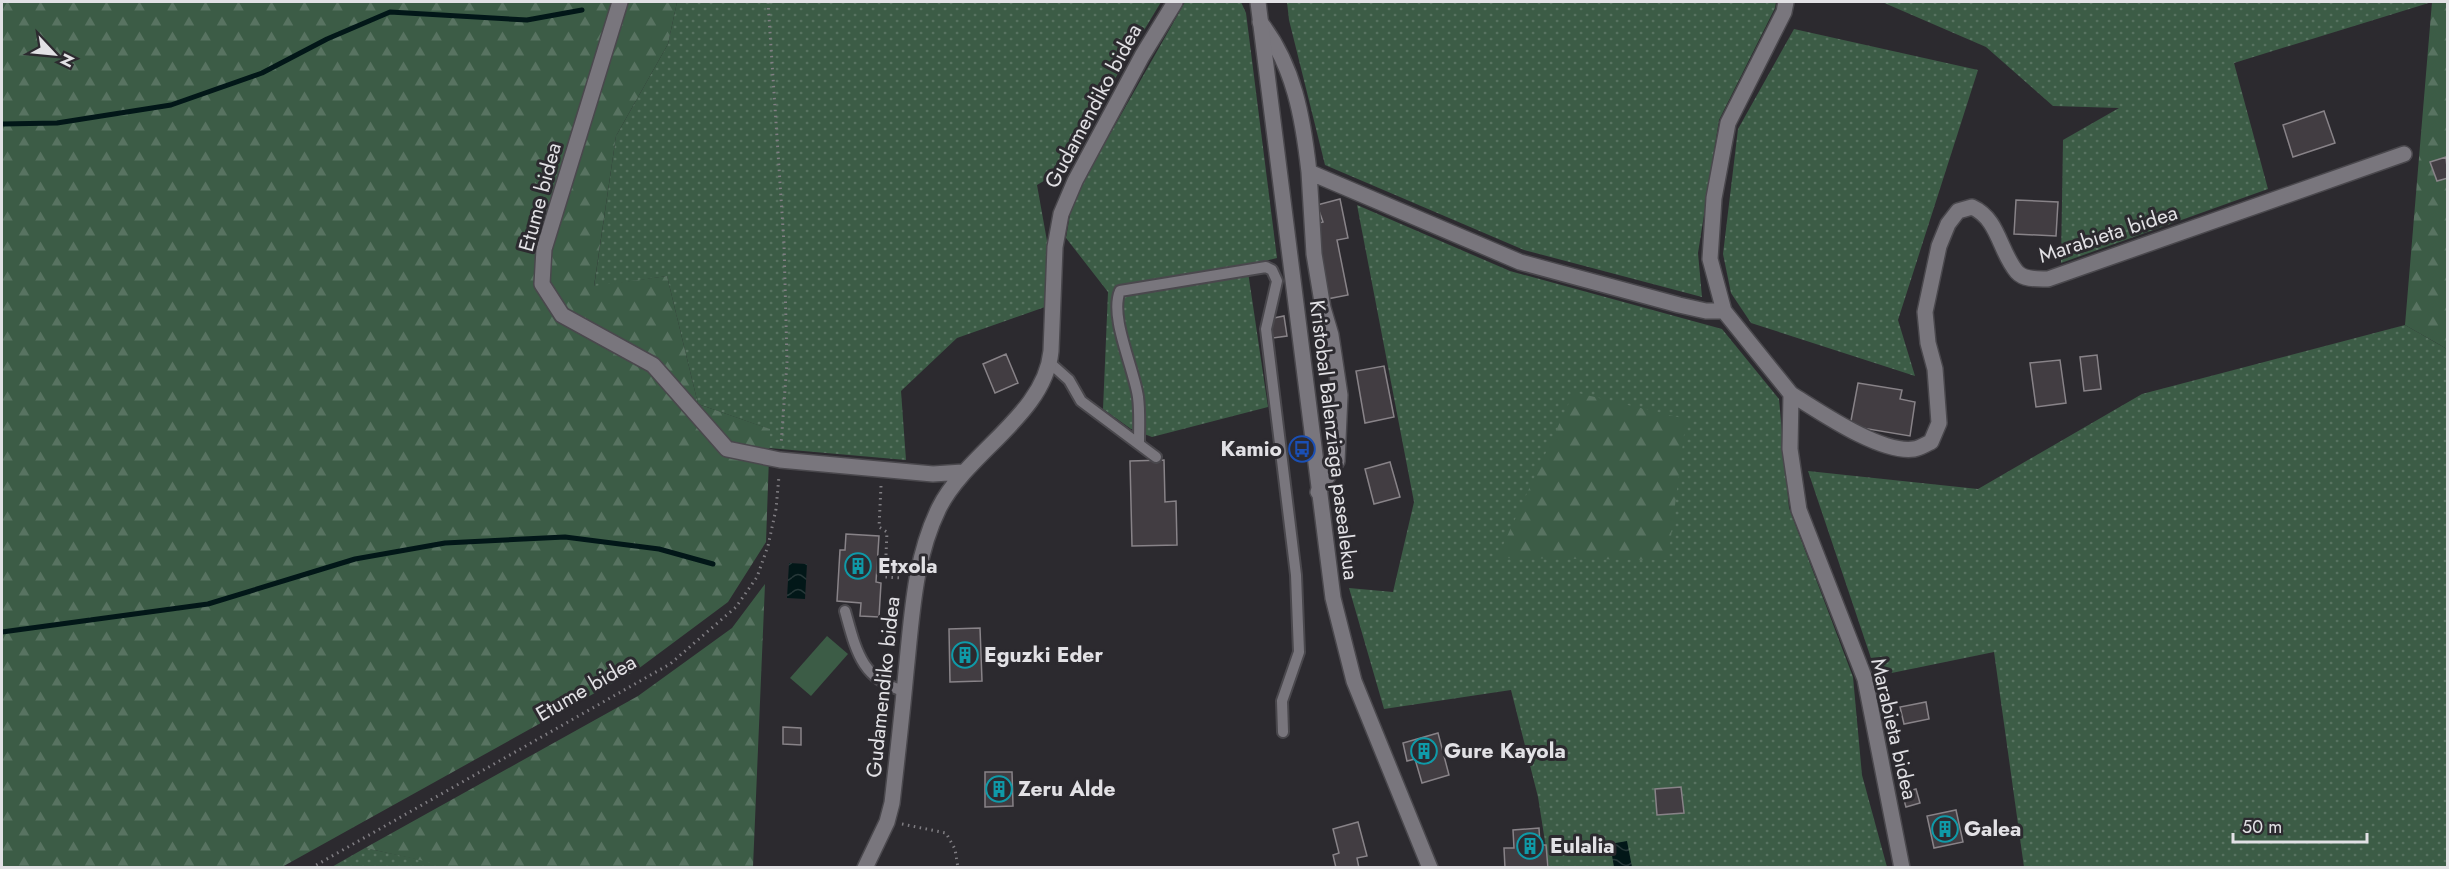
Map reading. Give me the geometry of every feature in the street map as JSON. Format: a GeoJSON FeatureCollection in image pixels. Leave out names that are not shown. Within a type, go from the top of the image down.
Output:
{"type":"FeatureCollection","features":[{"type":"Feature","properties":{"kind":"street","name":"Etume bidea"},"geometry":{"type":"LineString","coordinates":[[620,2],[544,249],[542,284],[562,315],[653,365],[727,449],[780,460],[933,474],[963,472]]}},
{"type":"Feature","properties":{"kind":"street","name":"Gudamendiko bidea"},"geometry":{"type":"LineString","coordinates":[[865,867],[887,822],[892,803],[915,580],[928,536],[940,507],[963,472],[1033,400],[1050,363],[1055,247],[1061,214],[1080,171],[1142,56],[1175,2]]}},
{"type":"Feature","properties":{"kind":"street","name":"Kristobal Balenziaga pasealekua"},"geometry":{"type":"LineString","coordinates":[[1258,2],[1333,598],[1353,681],[1430,867]]}},
{"type":"Feature","properties":{"kind":"street","name":"Marabieta bidea"},"geometry":{"type":"LineString","coordinates":[[1786,2],[1785,12],[1728,123],[1714,198],[1710,259],[1724,311],[1791,394],[1848,428],[1896,449],[1915,449],[1931,442],[1939,423],[1935,369],[1928,343],[1925,312],[1939,246],[1948,224],[1958,211],[1972,207],[1983,212],[2018,273],[2031,279],[2048,279],[2404,154]]}},
{"type":"Feature","properties":{"kind":"street"},"geometry":{"type":"LineString","coordinates":[[1260,22],[1280,49],[1290,74],[1305,132],[1314,254],[1323,308],[1331,335],[1340,395],[1337,461],[1318,492]]}},
{"type":"Feature","properties":{"kind":"street"},"geometry":{"type":"LineString","coordinates":[[1309,172],[1520,262],[1679,305],[1706,311],[1724,311]]}},
{"type":"Feature","properties":{"kind":"street","name":"Marabieta bidea"},"geometry":{"type":"LineString","coordinates":[[1791,394],[1790,448],[1799,510],[1865,679],[1902,867]]}},
{"type":"Feature","properties":{"kind":"lane"},"geometry":{"type":"LineString","coordinates":[[1139,444],[1138,398],[1119,318],[1117,298],[1120,291],[1266,267],[1272,270],[1277,281],[1266,329],[1296,575],[1299,652],[1282,701],[1283,732]]}},
{"type":"Feature","properties":{"kind":"lane"},"geometry":{"type":"LineString","coordinates":[[1050,363],[1069,380],[1081,401],[1156,457]]}},
{"type":"Feature","properties":{"kind":"lane"},"geometry":{"type":"LineString","coordinates":[[845,611],[857,654],[873,675],[887,686],[904,691]]}},
{"type":"Feature","properties":{"kind":"path"},"geometry":{"type":"LineString","coordinates":[[768,2],[773,112],[784,243],[787,362],[780,460]]}},
{"type":"Feature","properties":{"kind":"path","name":"Etume bidea"},"geometry":{"type":"LineString","coordinates":[[311,867],[670,664],[728,615],[757,577],[768,546],[776,509],[780,460]]}},
{"type":"Feature","properties":{"kind":"path"},"geometry":{"type":"LineString","coordinates":[[883,469],[879,527],[887,532],[885,577],[915,580]]}},
{"type":"Feature","properties":{"kind":"path"},"geometry":{"type":"LineString","coordinates":[[887,822],[946,833],[955,849],[958,867]]}},
{"type":"Feature","properties":{"kind":"green space"},"geometry":{"type":"Polygon","coordinates":[[[2,2],[677,2],[668,44],[616,136],[594,286],[667,276],[698,404],[770,429],[766,542],[728,602],[638,669],[282,867],[2,868],[2,2]]]}},
{"type":"Feature","properties":{"kind":"green space"},"geometry":{"type":"Polygon","coordinates":[[[677,2],[1161,2],[1059,172],[1037,185],[1047,241],[1045,307],[957,338],[901,391],[906,460],[769,448],[769,429],[698,404],[667,276],[594,287],[616,136],[668,44],[677,2]]]}},
{"type":"Feature","properties":{"kind":"green space"},"geometry":{"type":"Polygon","coordinates":[[[1185,2],[1241,2],[1246,13],[1277,258],[1247,265],[1268,407],[1152,437],[1131,429],[1103,409],[1108,292],[1066,238],[1070,214],[1085,178],[1185,2]]]}},
{"type":"Feature","properties":{"kind":"green space"},"geometry":{"type":"Polygon","coordinates":[[[1287,2],[1776,2],[1719,120],[1698,253],[1702,297],[1524,250],[1325,165],[1289,20],[1287,2]]]}},
{"type":"Feature","properties":{"kind":"green space"},"geometry":{"type":"Polygon","coordinates":[[[1882,2],[2432,2],[2234,63],[2268,189],[2061,263],[2063,140],[2119,108],[2053,106],[1986,47],[1882,2]]]}},
{"type":"Feature","properties":{"kind":"green space"},"geometry":{"type":"Polygon","coordinates":[[[2432,2],[2447,2],[2447,349],[2405,325],[2432,2]]]}},
{"type":"Feature","properties":{"kind":"green space"},"geometry":{"type":"Polygon","coordinates":[[[1794,29],[1978,70],[1898,320],[1915,376],[1751,323],[1731,293],[1723,254],[1738,129],[1794,29]]]}},
{"type":"Feature","properties":{"kind":"green space"},"geometry":{"type":"Polygon","coordinates":[[[1357,205],[1510,271],[1722,329],[1779,399],[1789,508],[1853,677],[1862,775],[1887,867],[1549,867],[1538,797],[1511,690],[1384,709],[1349,588],[1393,592],[1414,502],[1357,205]]]}},
{"type":"Feature","properties":{"kind":"green space"},"geometry":{"type":"Polygon","coordinates":[[[2405,325],[2447,349],[2447,867],[2024,867],[1994,652],[1877,676],[1808,471],[1978,489],[2142,394],[2405,325]]]}},
{"type":"Feature","properties":{"kind":"green space"},"geometry":{"type":"Polygon","coordinates":[[[1574,392],[1686,419],[1668,560],[1497,558],[1574,392]]]}},
{"type":"Feature","properties":{"kind":"green space"},"geometry":{"type":"Polygon","coordinates":[[[765,584],[753,867],[456,868],[365,848],[638,696],[732,628],[765,584]]]}},
{"type":"Feature","properties":{"kind":"green space"},"geometry":{"type":"Polygon","coordinates":[[[827,636],[848,654],[811,696],[790,678],[827,636]]]}},
{"type":"Feature","properties":{"kind":"green space"},"geometry":{"type":"Polygon","coordinates":[[[365,848],[456,867],[330,868],[365,848]]]}},
{"type":"Feature","properties":{"kind":"water"},"geometry":{"type":"Polygon","coordinates":[[[789,563],[807,564],[805,599],[787,598],[789,563]]]}},
{"type":"Feature","properties":{"kind":"water"},"geometry":{"type":"Polygon","coordinates":[[[1627,841],[1632,867],[1614,867],[1610,844],[1627,841]]]}},
{"type":"Feature","properties":{"kind":"building"},"geometry":{"type":"Polygon","coordinates":[[[2324,111],[2335,143],[2293,157],[2283,125],[2324,111]]]}},
{"type":"Feature","properties":{"kind":"building"},"geometry":{"type":"Polygon","coordinates":[[[2446,157],[2448,178],[2437,181],[2430,162],[2446,157]]]}},
{"type":"Feature","properties":{"kind":"building"},"geometry":{"type":"Polygon","coordinates":[[[1340,199],[1348,238],[1337,240],[1348,295],[1327,299],[1315,224],[1323,222],[1317,205],[1340,199]]]}},
{"type":"Feature","properties":{"kind":"building"},"geometry":{"type":"Polygon","coordinates":[[[2016,200],[2058,202],[2056,236],[2014,234],[2016,200]]]}},
{"type":"Feature","properties":{"kind":"building"},"geometry":{"type":"Polygon","coordinates":[[[1284,316],[1287,336],[1273,338],[1269,319],[1284,316]]]}},
{"type":"Feature","properties":{"kind":"building"},"geometry":{"type":"Polygon","coordinates":[[[1006,354],[1018,383],[995,393],[983,364],[1006,354]]]}},
{"type":"Feature","properties":{"kind":"building"},"geometry":{"type":"Polygon","coordinates":[[[2097,355],[2101,389],[2084,391],[2080,357],[2097,355]]]}},
{"type":"Feature","properties":{"kind":"building"},"geometry":{"type":"Polygon","coordinates":[[[2060,360],[2066,403],[2036,407],[2030,363],[2060,360]]]}},
{"type":"Feature","properties":{"kind":"building"},"geometry":{"type":"Polygon","coordinates":[[[1384,366],[1394,417],[1365,423],[1356,371],[1384,366]]]}},
{"type":"Feature","properties":{"kind":"building"},"geometry":{"type":"Polygon","coordinates":[[[1858,383],[1902,390],[1900,399],[1915,402],[1910,436],[1850,426],[1858,383]]]}},
{"type":"Feature","properties":{"kind":"building"},"geometry":{"type":"Polygon","coordinates":[[[1164,460],[1165,502],[1176,501],[1177,545],[1132,546],[1130,461],[1164,460]]]}},
{"type":"Feature","properties":{"kind":"building"},"geometry":{"type":"Polygon","coordinates":[[[1390,462],[1400,497],[1374,504],[1365,469],[1390,462]]]}},
{"type":"Feature","properties":{"kind":"building","name":"Etxola"},"geometry":{"type":"Polygon","coordinates":[[[846,534],[879,536],[876,582],[881,583],[879,617],[860,616],[861,603],[837,601],[840,550],[845,550],[846,534]]]}},
{"type":"Feature","properties":{"kind":"building","name":"Eguzki Eder"},"geometry":{"type":"Polygon","coordinates":[[[980,628],[982,681],[950,682],[949,629],[980,628]]]}},
{"type":"Feature","properties":{"kind":"building"},"geometry":{"type":"Polygon","coordinates":[[[1879,687],[1883,708],[1876,710],[1873,693],[1879,687]]]}},
{"type":"Feature","properties":{"kind":"building"},"geometry":{"type":"Polygon","coordinates":[[[1926,702],[1929,719],[1904,724],[1900,707],[1926,702]]]}},
{"type":"Feature","properties":{"kind":"building"},"geometry":{"type":"Polygon","coordinates":[[[783,727],[801,728],[801,745],[783,744],[783,727]]]}},
{"type":"Feature","properties":{"kind":"building","name":"Gure Kayola"},"geometry":{"type":"Polygon","coordinates":[[[1438,733],[1449,775],[1422,783],[1415,759],[1407,761],[1403,743],[1438,733]]]}},
{"type":"Feature","properties":{"kind":"building","name":"Zeru Alde"},"geometry":{"type":"Polygon","coordinates":[[[985,772],[1012,772],[1013,806],[985,807],[985,772]]]}},
{"type":"Feature","properties":{"kind":"building"},"geometry":{"type":"Polygon","coordinates":[[[1681,787],[1684,813],[1657,815],[1655,789],[1681,787]]]}},
{"type":"Feature","properties":{"kind":"building"},"geometry":{"type":"Polygon","coordinates":[[[1916,789],[1920,803],[1906,807],[1902,793],[1916,789]]]}},
{"type":"Feature","properties":{"kind":"building","name":"Galea"},"geometry":{"type":"Polygon","coordinates":[[[1956,810],[1963,842],[1934,848],[1927,816],[1956,810]]]}},
{"type":"Feature","properties":{"kind":"building"},"geometry":{"type":"Polygon","coordinates":[[[1358,822],[1367,856],[1357,858],[1359,868],[1336,868],[1333,855],[1339,853],[1333,829],[1358,822]]]}},
{"type":"Feature","properties":{"kind":"building","name":"Eulalia"},"geometry":{"type":"Polygon","coordinates":[[[1539,828],[1540,845],[1546,845],[1548,868],[1505,868],[1504,848],[1514,848],[1513,830],[1539,828]]]}},
{"type":"Feature","properties":{"kind":"waterway"},"geometry":{"type":"LineString","coordinates":[[2,124],[57,123],[171,105],[262,73],[327,39],[390,12],[527,20],[582,10]]}},
{"type":"Feature","properties":{"kind":"waterway"},"geometry":{"type":"LineString","coordinates":[[2,632],[208,604],[355,559],[445,543],[565,537],[659,549],[713,564]]}},
{"type":"Feature","properties":{"kind":"place","name":"Kamio"},"geometry":{"type":"Point","coordinates":[1302,449]}},
{"type":"Feature","properties":{"kind":"place","name":"Etxola"},"geometry":{"type":"Point","coordinates":[858,566]}},
{"type":"Feature","properties":{"kind":"place","name":"Eguzki Eder"},"geometry":{"type":"Point","coordinates":[965,655]}},
{"type":"Feature","properties":{"kind":"place","name":"Gure Kayola"},"geometry":{"type":"Point","coordinates":[1424,751]}},
{"type":"Feature","properties":{"kind":"place","name":"Zeru Alde"},"geometry":{"type":"Point","coordinates":[999,789]}},
{"type":"Feature","properties":{"kind":"place","name":"Galea"},"geometry":{"type":"Point","coordinates":[1945,829]}},
{"type":"Feature","properties":{"kind":"place","name":"Eulalia"},"geometry":{"type":"Point","coordinates":[1530,846]}}]}
